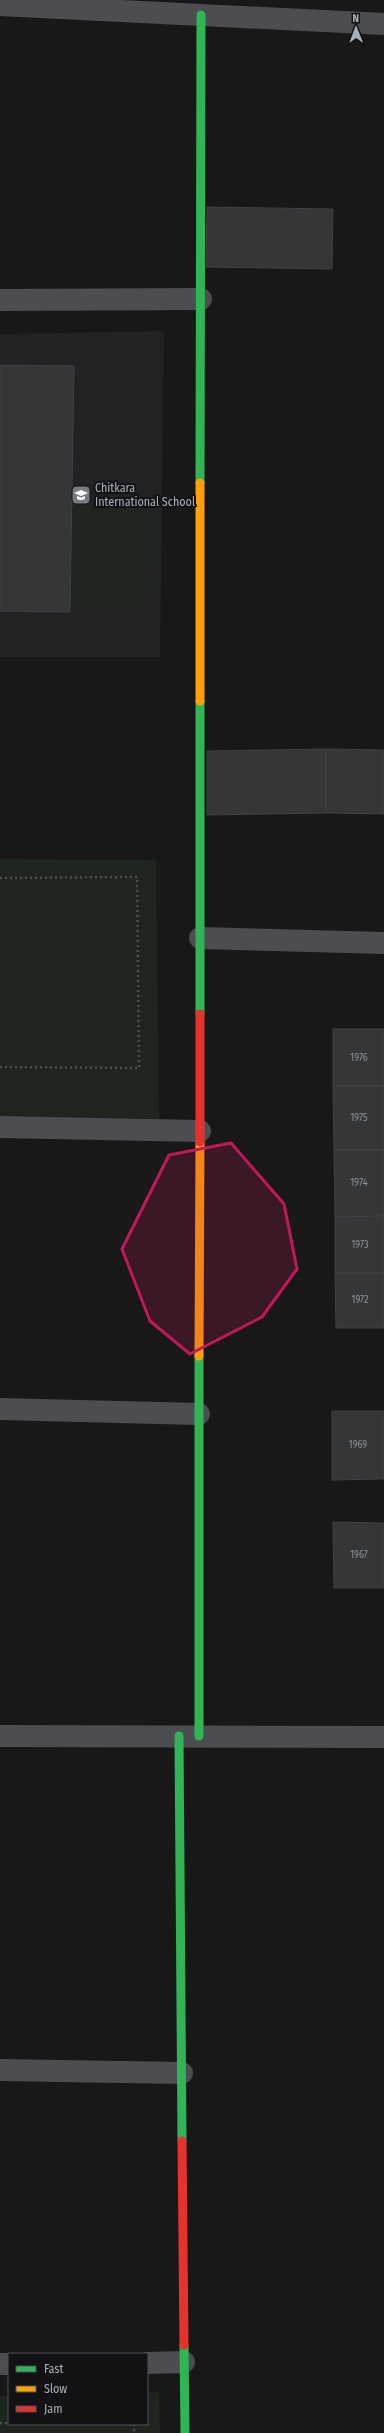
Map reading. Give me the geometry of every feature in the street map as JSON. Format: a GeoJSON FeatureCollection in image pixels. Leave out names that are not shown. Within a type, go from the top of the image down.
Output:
{"type":"FeatureCollection","features":[{"type":"Feature","properties":{"kind":"street"},"geometry":{"type":"LineString","coordinates":[[0,5],[384,24]]}},
{"type":"Feature","properties":{"kind":"street"},"geometry":{"type":"LineString","coordinates":[[185,2433],[182,2073],[189,1736],[199,1414],[201,15]]}},
{"type":"Feature","properties":{"kind":"street"},"geometry":{"type":"LineString","coordinates":[[0,300],[201,299]]}},
{"type":"Feature","properties":{"kind":"street"},"geometry":{"type":"LineString","coordinates":[[200,938],[384,943]]}},
{"type":"Feature","properties":{"kind":"street"},"geometry":{"type":"LineString","coordinates":[[0,1127],[200,1131]]}},
{"type":"Feature","properties":{"kind":"street"},"geometry":{"type":"LineString","coordinates":[[0,1409],[199,1414]]}},
{"type":"Feature","properties":{"kind":"street"},"geometry":{"type":"LineString","coordinates":[[0,1736],[384,1737]]}},
{"type":"Feature","properties":{"kind":"street"},"geometry":{"type":"LineString","coordinates":[[0,2070],[182,2073]]}},
{"type":"Feature","properties":{"kind":"street"},"geometry":{"type":"LineString","coordinates":[[148,2363],[184,2362]]}},
{"type":"Feature","properties":{"kind":"path"},"geometry":{"type":"LineString","coordinates":[[0,878],[137,877],[139,1068],[0,1067]]}},
{"type":"Feature","properties":{"kind":"highlighted area"},"geometry":{"type":"Polygon","coordinates":[[[231,1143],[284,1204],[297,1269],[262,1317],[190,1354],[150,1321],[122,1249],[169,1155],[231,1143]]]}},
{"type":"Feature","properties":{"kind":"shaded area","name":"Chitkara International School"},"geometry":{"type":"Polygon","coordinates":[[[164,331],[160,657],[0,657],[0,334],[164,331]]]}},
{"type":"Feature","properties":{"kind":"shaded area"},"geometry":{"type":"Polygon","coordinates":[[[76,495],[145,495],[144,606],[75,606],[76,495]]]}},
{"type":"Feature","properties":{"kind":"shaded area"},"geometry":{"type":"Polygon","coordinates":[[[0,859],[156,860],[159,1119],[0,1116],[0,859]]]}},
{"type":"Feature","properties":{"kind":"shaded area"},"geometry":{"type":"Polygon","coordinates":[[[159,2392],[160,2433],[0,2433],[0,2396],[8,2396],[8,2425],[148,2425],[148,2393],[159,2392]]]}},
{"type":"Feature","properties":{"kind":"building"},"geometry":{"type":"Polygon","coordinates":[[[207,207],[333,209],[332,269],[206,267],[207,207]]]}},
{"type":"Feature","properties":{"kind":"building"},"geometry":{"type":"Polygon","coordinates":[[[0,365],[74,366],[70,612],[0,611],[0,365]]]}},
{"type":"Feature","properties":{"kind":"building"},"geometry":{"type":"Polygon","coordinates":[[[326,749],[384,750],[384,814],[326,813],[326,749]]]}},
{"type":"Feature","properties":{"kind":"building"},"geometry":{"type":"Polygon","coordinates":[[[326,749],[326,813],[207,815],[207,751],[326,749]]]}},
{"type":"Feature","properties":{"kind":"building"},"geometry":{"type":"Polygon","coordinates":[[[333,1029],[384,1029],[384,1086],[333,1086],[333,1029]]]}},
{"type":"Feature","properties":{"kind":"building"},"geometry":{"type":"Polygon","coordinates":[[[333,1086],[384,1086],[384,1150],[334,1150],[333,1086]]]}},
{"type":"Feature","properties":{"kind":"building"},"geometry":{"type":"Polygon","coordinates":[[[334,1150],[384,1150],[384,1216],[335,1217],[334,1150]]]}},
{"type":"Feature","properties":{"kind":"building"},"geometry":{"type":"Polygon","coordinates":[[[384,1216],[384,1273],[335,1273],[335,1217],[384,1216]]]}},
{"type":"Feature","properties":{"kind":"building"},"geometry":{"type":"Polygon","coordinates":[[[335,1273],[384,1273],[384,1328],[336,1328],[335,1273]]]}},
{"type":"Feature","properties":{"kind":"building"},"geometry":{"type":"Polygon","coordinates":[[[332,1411],[384,1411],[384,1479],[332,1480],[332,1411]]]}},
{"type":"Feature","properties":{"kind":"building"},"geometry":{"type":"Polygon","coordinates":[[[333,1522],[384,1523],[384,1588],[334,1588],[333,1522]]]}},
{"type":"Feature","properties":{"kind":"traffic: fast"},"geometry":{"type":"LineString","coordinates":[[200,483],[201,15]]}},
{"type":"Feature","properties":{"kind":"traffic: fast"},"geometry":{"type":"LineString","coordinates":[[200,701],[200,1014]]}},
{"type":"Feature","properties":{"kind":"traffic: fast"},"geometry":{"type":"LineString","coordinates":[[199,1356],[199,1736]]}},
{"type":"Feature","properties":{"kind":"traffic: fast"},"geometry":{"type":"LineString","coordinates":[[179,1736],[182,2141]]}},
{"type":"Feature","properties":{"kind":"traffic: fast"},"geometry":{"type":"LineString","coordinates":[[184,2345],[185,2433]]}},
{"type":"Feature","properties":{"kind":"traffic: slow"},"geometry":{"type":"LineString","coordinates":[[200,483],[200,701]]}},
{"type":"Feature","properties":{"kind":"traffic: slow"},"geometry":{"type":"LineString","coordinates":[[199,1356],[200,1142]]}},
{"type":"Feature","properties":{"kind":"traffic: jam"},"geometry":{"type":"LineString","coordinates":[[200,1014],[200,1142]]}},
{"type":"Feature","properties":{"kind":"traffic: jam"},"geometry":{"type":"LineString","coordinates":[[182,2141],[184,2345]]}},
{"type":"Feature","properties":{"kind":"place","name":"Chitkara International School"},"geometry":{"type":"Point","coordinates":[81,495]}}]}
